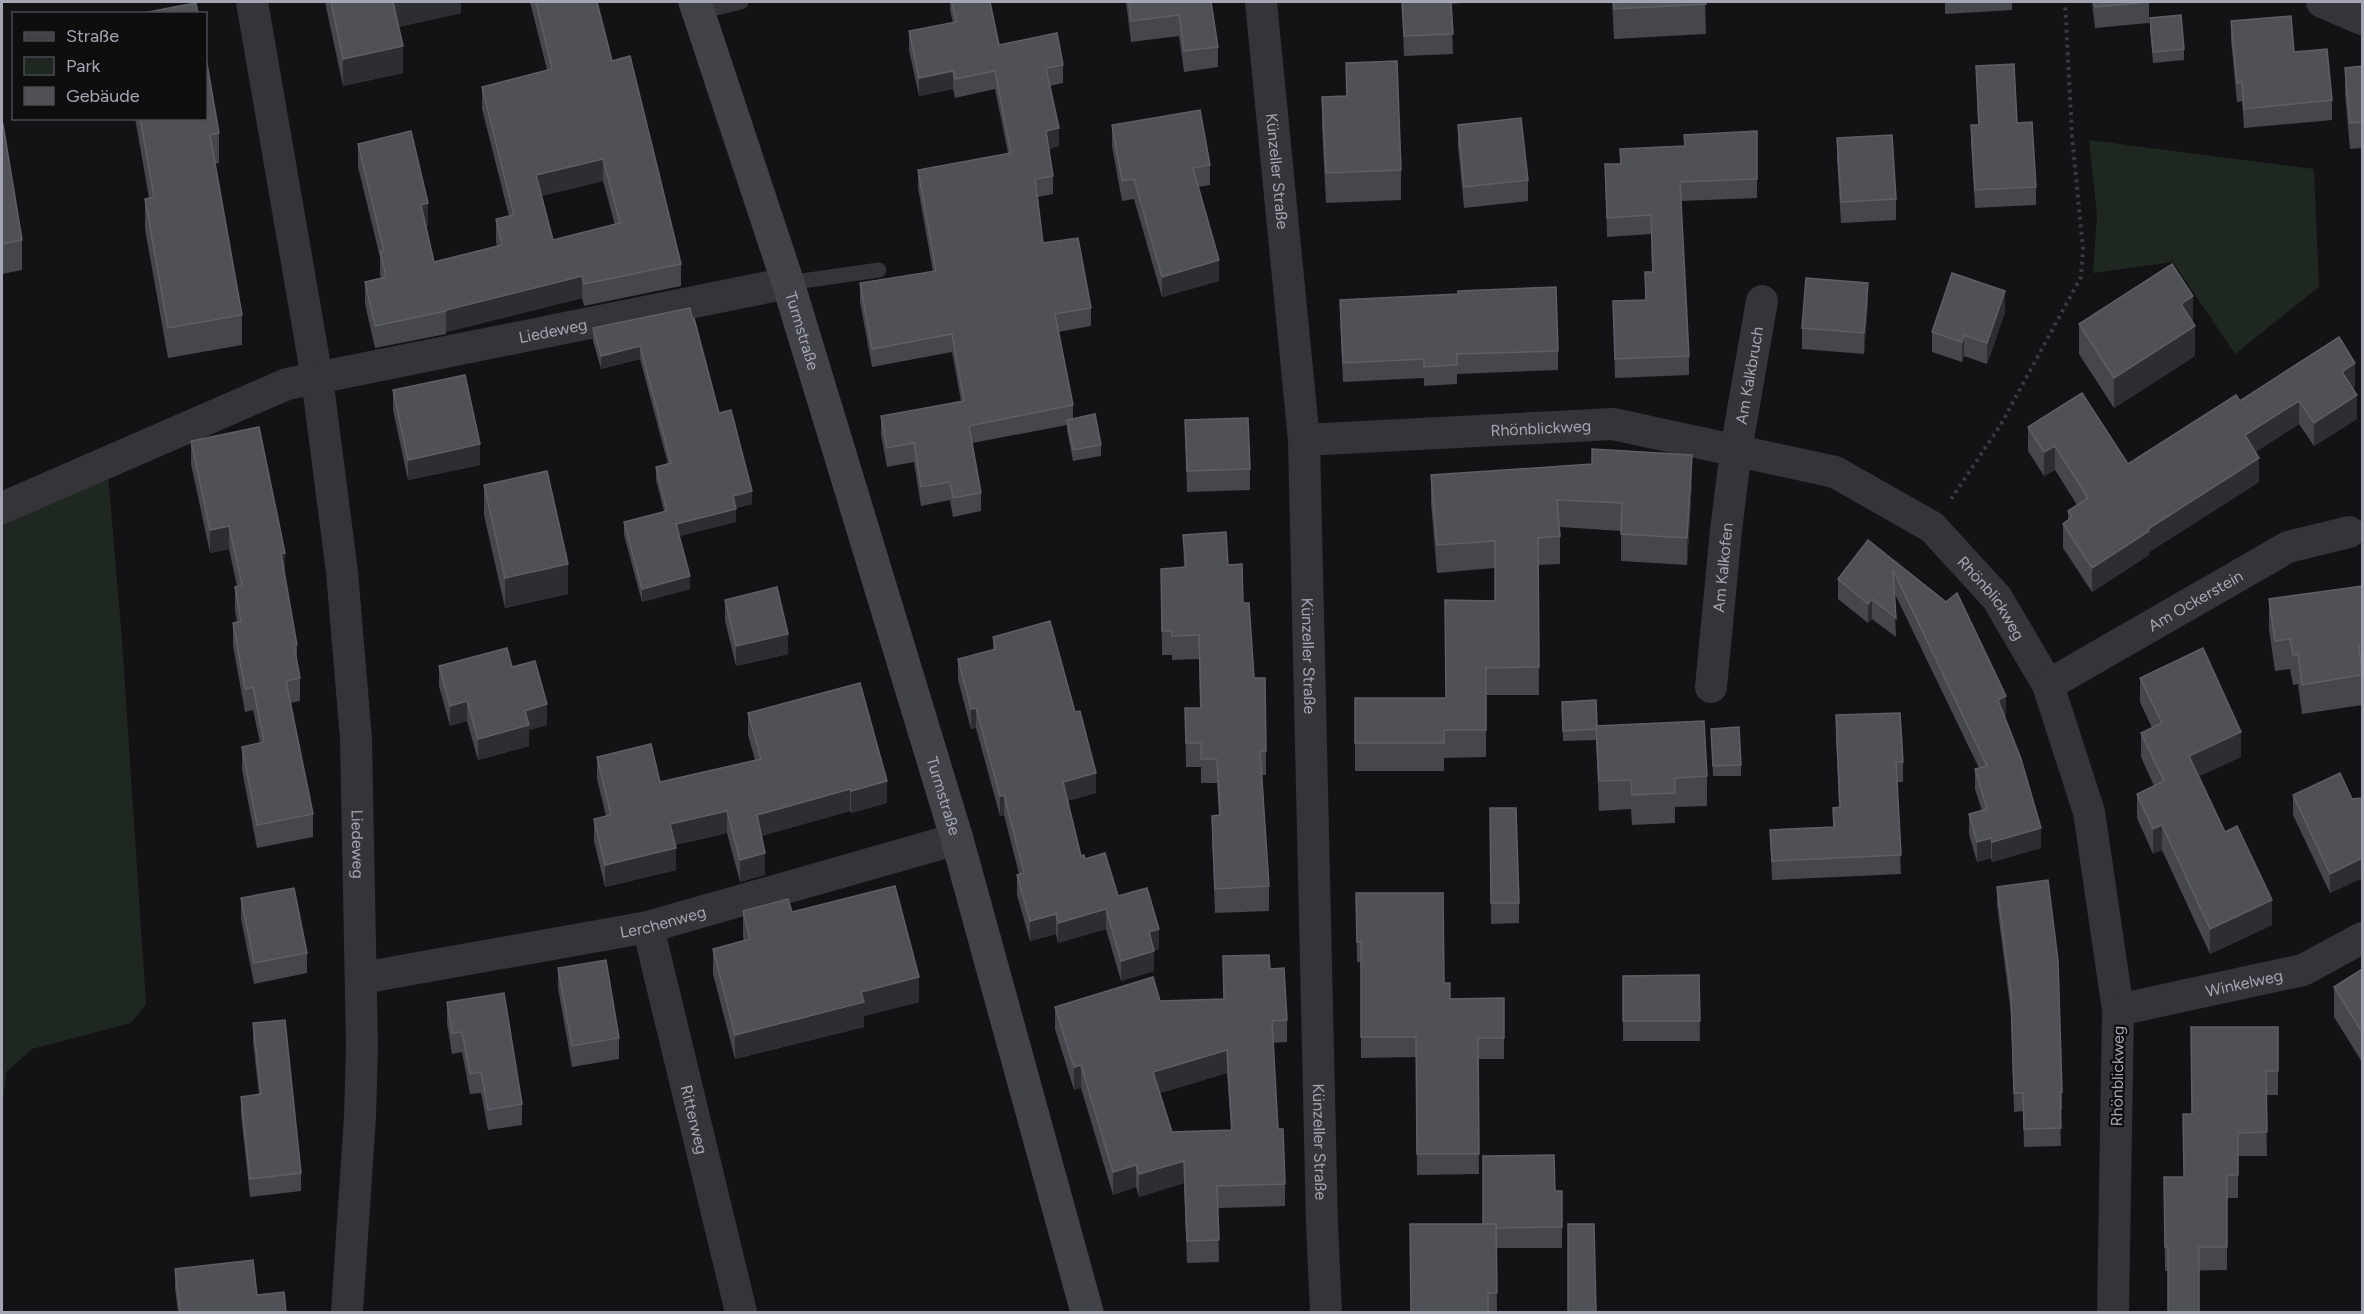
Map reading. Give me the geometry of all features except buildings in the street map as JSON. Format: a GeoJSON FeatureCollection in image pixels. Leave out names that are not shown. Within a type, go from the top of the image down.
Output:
{"type":"FeatureCollection","features":[{"type":"Feature","properties":{"kind":"main road","name":"Turmstraße"},"geometry":{"type":"LineString","coordinates":[[697,7],[788,283],[957,838],[1088,1312]]}},
{"type":"Feature","properties":{"kind":"street","name":"Liedeweg"},"geometry":{"type":"LineString","coordinates":[[252,2],[317,378],[340,561],[356,739],[362,978],[360,1116],[347,1312]]}},
{"type":"Feature","properties":{"kind":"street","name":"Künzeller Straße"},"geometry":{"type":"LineString","coordinates":[[1261,2],[1304,440],[1322,1225],[1326,1312]]}},
{"type":"Feature","properties":{"kind":"street"},"geometry":{"type":"LineString","coordinates":[[2322,2],[2362,19]]}},
{"type":"Feature","properties":{"kind":"street","name":"Liedeweg"},"geometry":{"type":"LineString","coordinates":[[2,508],[286,384],[788,283]]}},
{"type":"Feature","properties":{"kind":"street","name":"Am Kalkbruch"},"geometry":{"type":"LineString","coordinates":[[1736,450],[1762,301]]}},
{"type":"Feature","properties":{"kind":"street","name":"Rhönblickweg"},"geometry":{"type":"LineString","coordinates":[[1304,440],[1613,424],[1835,471],[1932,527],[1997,598],[2048,685],[2089,812],[2118,1010],[2113,1312]]}},
{"type":"Feature","properties":{"kind":"street","name":"Am Kalkofen"},"geometry":{"type":"LineString","coordinates":[[1711,687],[1736,450]]}},
{"type":"Feature","properties":{"kind":"street","name":"Am Ockerstein"},"geometry":{"type":"LineString","coordinates":[[2048,685],[2288,547],[2349,532]]}},
{"type":"Feature","properties":{"kind":"street","name":"Lerchenweg"},"geometry":{"type":"LineString","coordinates":[[362,978],[648,927],[957,838]]}},
{"type":"Feature","properties":{"kind":"street","name":"Ritterweg"},"geometry":{"type":"LineString","coordinates":[[648,927],[741,1312]]}},
{"type":"Feature","properties":{"kind":"street","name":"Winkelweg"},"geometry":{"type":"LineString","coordinates":[[2118,1010],[2303,970],[2362,938]]}},
{"type":"Feature","properties":{"kind":"lane","name":"Turmstraße"},"geometry":{"type":"LineString","coordinates":[[697,7],[741,2]]}},
{"type":"Feature","properties":{"kind":"lane","name":"Turmstraße"},"geometry":{"type":"LineString","coordinates":[[788,283],[879,270]]}},
{"type":"Feature","properties":{"kind":"path"},"geometry":{"type":"LineString","coordinates":[[1932,527],[2000,426],[2081,277],[2083,249],[2072,136],[2065,2]]}},
{"type":"Feature","properties":{"kind":"green space"},"geometry":{"type":"Polygon","coordinates":[[[2089,140],[2314,169],[2319,287],[2235,354],[2173,262],[2093,273],[2097,216],[2089,140]]]}},
{"type":"Feature","properties":{"kind":"green space"},"geometry":{"type":"Polygon","coordinates":[[[108,474],[122,640],[146,1004],[131,1023],[32,1049],[6,1072],[2,1109],[2,520],[108,474]]]}}]}
